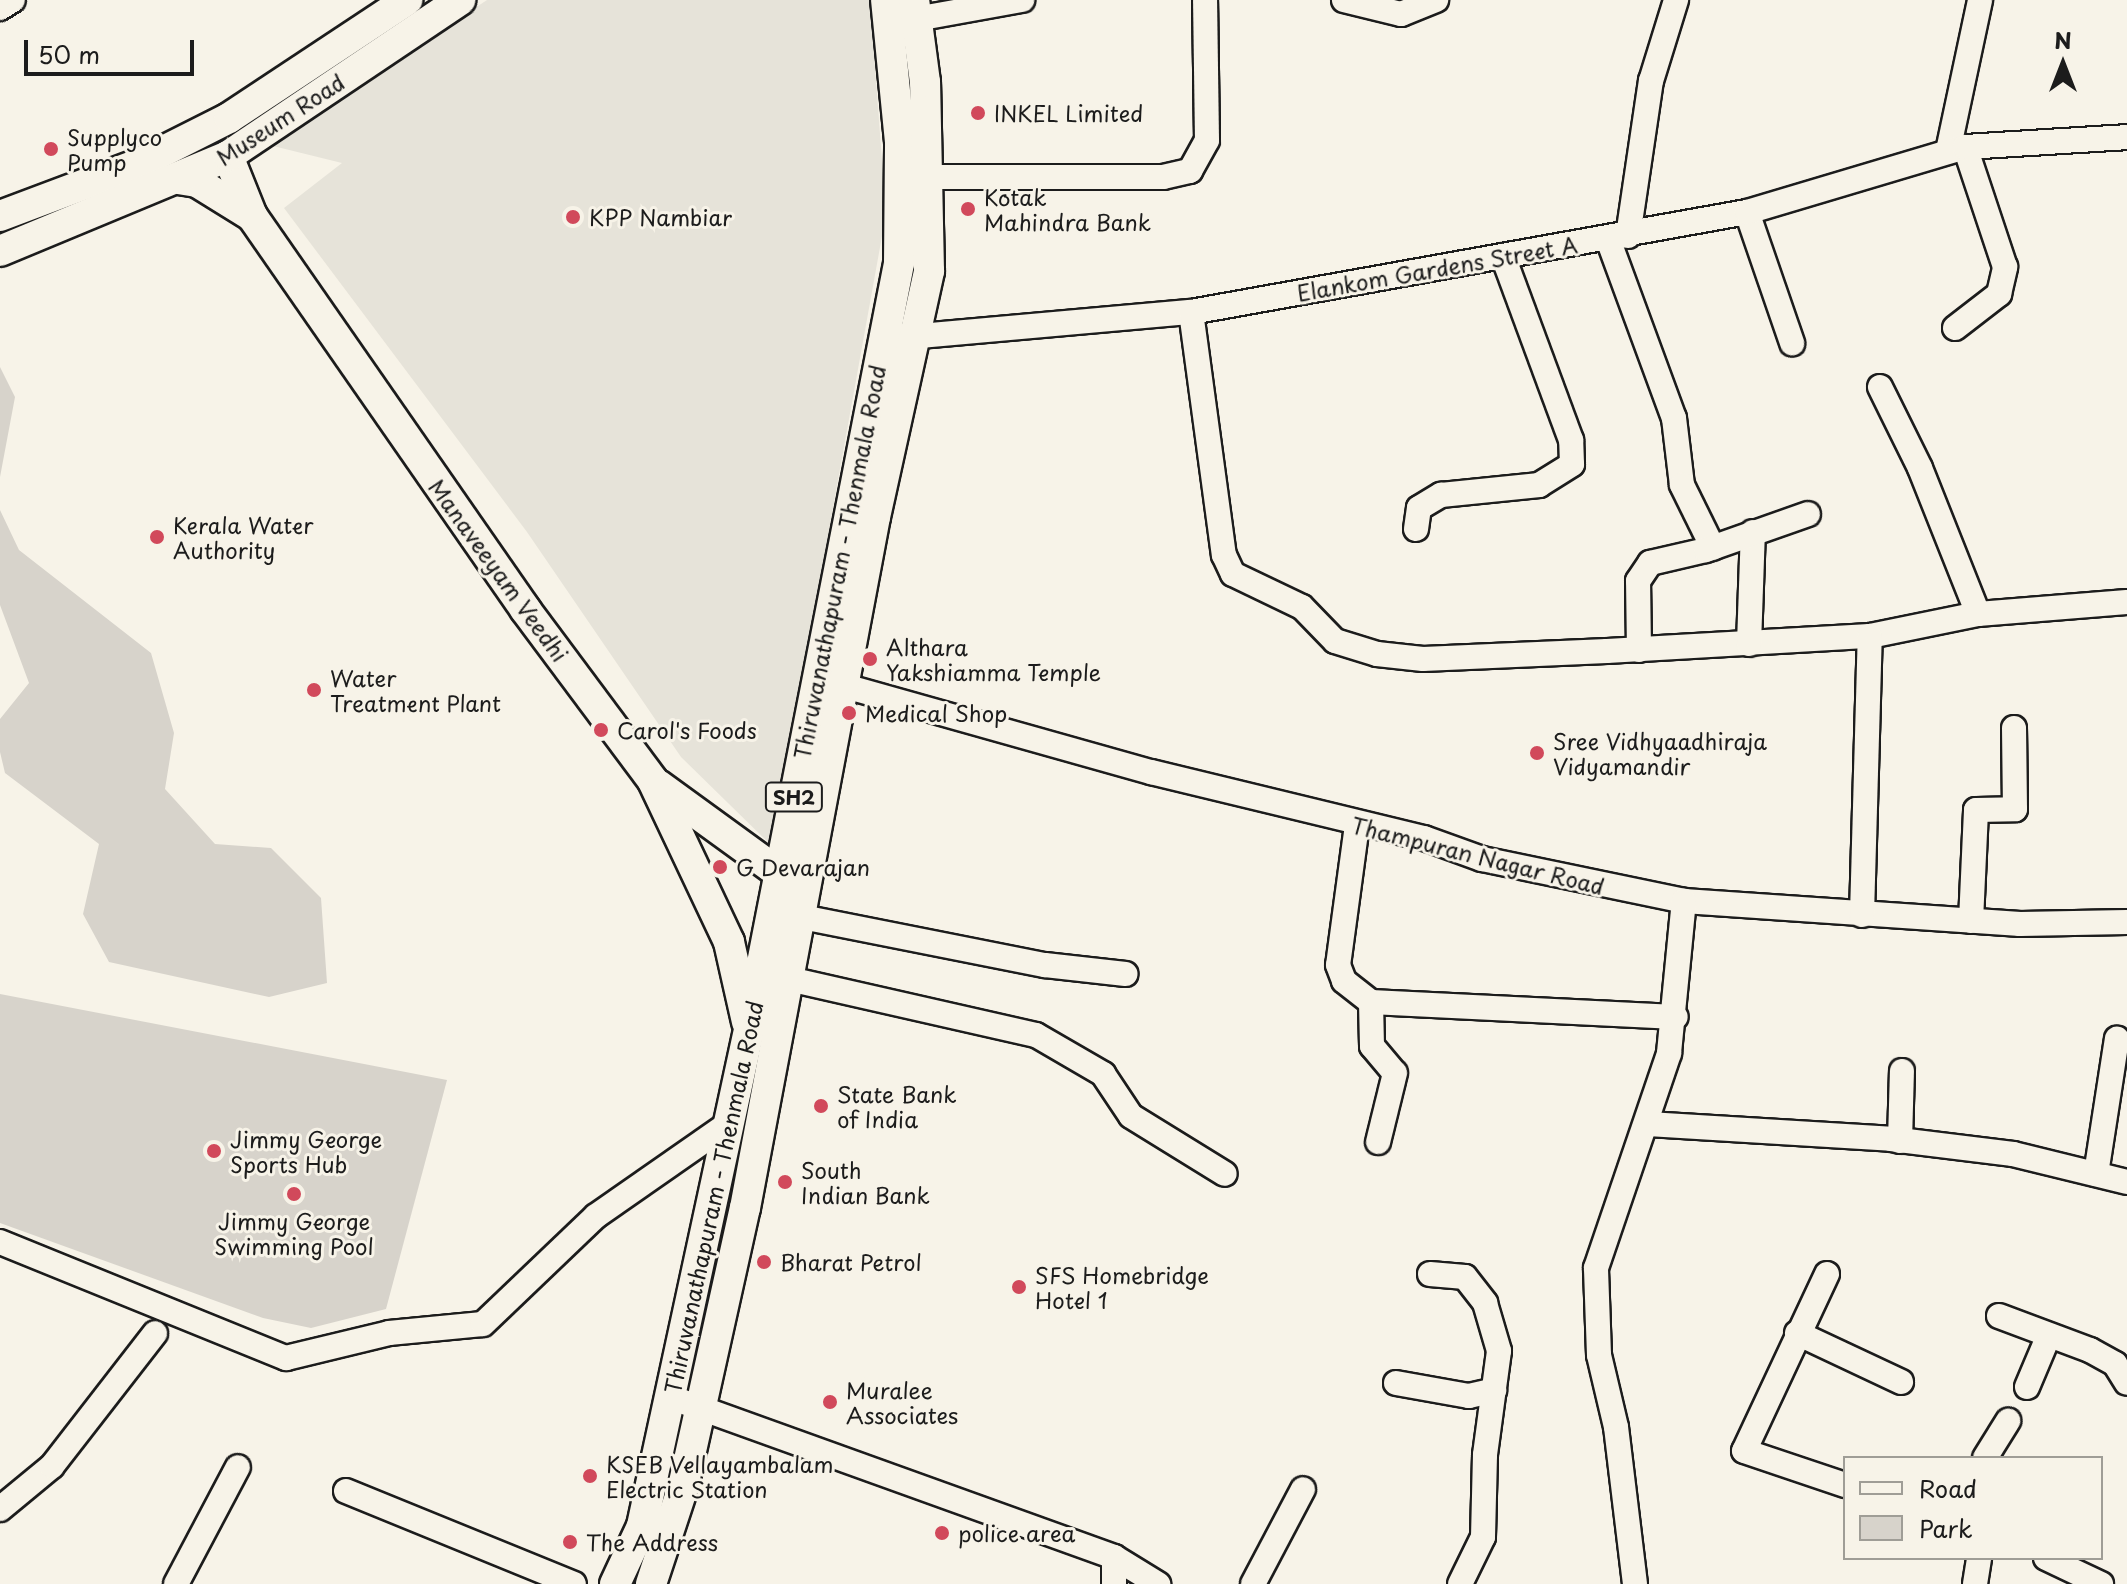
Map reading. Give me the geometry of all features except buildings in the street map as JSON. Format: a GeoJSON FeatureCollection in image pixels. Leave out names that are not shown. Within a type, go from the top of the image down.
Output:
{"type":"FeatureCollection","features":[{"type":"Feature","properties":{"kind":"main road","name":"Museum Road"},"geometry":{"type":"LineString","coordinates":[[0,216],[136,165],[206,130],[407,0]]}},
{"type":"Feature","properties":{"kind":"main road","name":"Museum Road"},"geometry":{"type":"LineString","coordinates":[[0,251],[228,156],[460,0]]}},
{"type":"Feature","properties":{"kind":"main road","name":"Thiruvanathapuram - Thenmala Road"},"geometry":{"type":"LineString","coordinates":[[615,1584],[642,1526],[725,1126],[749,1030],[796,880],[814,678],[899,263],[900,142],[886,0]]}},
{"type":"Feature","properties":{"kind":"main road"},"geometry":{"type":"LineString","coordinates":[[651,1584],[683,1487],[701,1408],[802,917],[796,880],[846,685],[875,517],[917,339],[929,271],[929,177],[915,10]]}},
{"type":"Feature","properties":{"kind":"main road","name":"Manaveeyam Veedhi"},"geometry":{"type":"LineString","coordinates":[[228,156],[252,216],[525,609],[653,781],[729,942],[749,1030]]}},
{"type":"Feature","properties":{"kind":"main road"},"geometry":{"type":"LineString","coordinates":[[178,179],[197,182],[252,216]]}},
{"type":"Feature","properties":{"kind":"main road"},"geometry":{"type":"LineString","coordinates":[[653,781],[796,880]]}},
{"type":"Feature","properties":{"kind":"street"},"geometry":{"type":"LineString","coordinates":[[0,8],[13,0]]}},
{"type":"Feature","properties":{"kind":"street"},"geometry":{"type":"LineString","coordinates":[[915,10],[1022,0]]}},
{"type":"Feature","properties":{"kind":"street"},"geometry":{"type":"LineString","coordinates":[[929,177],[1163,177],[1190,171],[1207,140],[1205,0]]}},
{"type":"Feature","properties":{"kind":"street"},"geometry":{"type":"LineString","coordinates":[[1344,0],[1401,14],[1436,0]]}},
{"type":"Feature","properties":{"kind":"street"},"geometry":{"type":"LineString","coordinates":[[1676,0],[1651,81],[1618,237],[1674,418],[1682,485],[1713,548]]}},
{"type":"Feature","properties":{"kind":"street"},"geometry":{"type":"LineString","coordinates":[[1955,328],[1999,294],[2005,267],[1956,149],[1980,0]]}},
{"type":"Feature","properties":{"kind":"street","name":"Manaveeyam Veedhi"},"geometry":{"type":"LineString","coordinates":[[206,130],[228,156]]}},
{"type":"Feature","properties":{"kind":"street","name":"Elankom Gardens Street A"},"geometry":{"type":"LineString","coordinates":[[882,337],[917,339],[1191,312],[1747,212],[1865,180],[1956,149],[2127,137]]}},
{"type":"Feature","properties":{"kind":"street"},"geometry":{"type":"LineString","coordinates":[[1747,212],[1792,343]]}},
{"type":"Feature","properties":{"kind":"street"},"geometry":{"type":"LineString","coordinates":[[1416,529],[1419,508],[1441,495],[1539,485],[1572,464],[1571,440],[1503,256]]}},
{"type":"Feature","properties":{"kind":"street"},"geometry":{"type":"LineString","coordinates":[[1191,312],[1210,478],[1224,555],[1233,574],[1302,607],[1335,641],[1377,654],[1423,659],[1639,650],[1870,636],[1978,614],[2127,602]]}},
{"type":"Feature","properties":{"kind":"street"},"geometry":{"type":"LineString","coordinates":[[1880,387],[1920,468],[1978,614]]}},
{"type":"Feature","properties":{"kind":"street"},"geometry":{"type":"LineString","coordinates":[[1639,650],[1638,581],[1650,563],[1713,548],[1808,514]]}},
{"type":"Feature","properties":{"kind":"street"},"geometry":{"type":"LineString","coordinates":[[1749,644],[1753,532]]}},
{"type":"Feature","properties":{"kind":"street"},"geometry":{"type":"LineString","coordinates":[[1862,915],[1870,636]]}},
{"type":"Feature","properties":{"kind":"street","name":"Thampuran Nagar Road"},"geometry":{"type":"LineString","coordinates":[[814,678],[1551,875],[1684,901],[1971,921],[2127,922]]}},
{"type":"Feature","properties":{"kind":"street"},"geometry":{"type":"LineString","coordinates":[[1971,921],[1976,810],[2015,809],[2014,728]]}},
{"type":"Feature","properties":{"kind":"street"},"geometry":{"type":"LineString","coordinates":[[1357,825],[1338,965],[1344,981],[1371,1002],[1676,1017]]}},
{"type":"Feature","properties":{"kind":"street"},"geometry":{"type":"LineString","coordinates":[[1635,1584],[1616,1427],[1599,1355],[1596,1268],[1648,1124],[1676,1017],[1684,901]]}},
{"type":"Feature","properties":{"kind":"street"},"geometry":{"type":"LineString","coordinates":[[802,917],[1045,965],[1125,974]]}},
{"type":"Feature","properties":{"kind":"street"},"geometry":{"type":"LineString","coordinates":[[789,979],[1036,1035],[1103,1074],[1131,1116],[1225,1174]]}},
{"type":"Feature","properties":{"kind":"street"},"geometry":{"type":"LineString","coordinates":[[1371,1002],[1372,1046],[1395,1073],[1378,1142]]}},
{"type":"Feature","properties":{"kind":"street"},"geometry":{"type":"LineString","coordinates":[[2096,1174],[2117,1039]]}},
{"type":"Feature","properties":{"kind":"street"},"geometry":{"type":"LineString","coordinates":[[1900,1141],[1902,1071]]}},
{"type":"Feature","properties":{"kind":"street"},"geometry":{"type":"LineString","coordinates":[[1648,1124],[1900,1141],[2013,1154],[2127,1182]]}},
{"type":"Feature","properties":{"kind":"street"},"geometry":{"type":"LineString","coordinates":[[0,1242],[286,1358],[389,1333],[483,1324],[596,1216],[725,1126]]}},
{"type":"Feature","properties":{"kind":"street"},"geometry":{"type":"LineString","coordinates":[[1430,1274],[1465,1277],[1485,1303],[1499,1351],[1483,1537],[1467,1581]]}},
{"type":"Feature","properties":{"kind":"street"},"geometry":{"type":"LineString","coordinates":[[1827,1274],[1744,1451],[1843,1484]]}},
{"type":"Feature","properties":{"kind":"street"},"geometry":{"type":"LineString","coordinates":[[1999,1316],[2115,1364],[2127,1383]]}},
{"type":"Feature","properties":{"kind":"street"},"geometry":{"type":"LineString","coordinates":[[0,1509],[52,1466],[155,1333]]}},
{"type":"Feature","properties":{"kind":"street"},"geometry":{"type":"LineString","coordinates":[[1797,1333],[1901,1382]]}},
{"type":"Feature","properties":{"kind":"street"},"geometry":{"type":"LineString","coordinates":[[2027,1387],[2049,1335]]}},
{"type":"Feature","properties":{"kind":"street"},"geometry":{"type":"LineString","coordinates":[[1396,1383],[1469,1396],[1494,1390]]}},
{"type":"Feature","properties":{"kind":"street"},"geometry":{"type":"LineString","coordinates":[[670,1397],[1114,1557],[1158,1584]]}},
{"type":"Feature","properties":{"kind":"street"},"geometry":{"type":"LineString","coordinates":[[1986,1456],[2008,1421]]}},
{"type":"Feature","properties":{"kind":"street"},"geometry":{"type":"LineString","coordinates":[[176,1584],[238,1467]]}},
{"type":"Feature","properties":{"kind":"street"},"geometry":{"type":"LineString","coordinates":[[1253,1584],[1303,1489]]}},
{"type":"Feature","properties":{"kind":"street"},"geometry":{"type":"LineString","coordinates":[[346,1491],[574,1584]]}},
{"type":"Feature","properties":{"kind":"street"},"geometry":{"type":"LineString","coordinates":[[1114,1557],[1114,1584]]}},
{"type":"Feature","properties":{"kind":"street"},"geometry":{"type":"LineString","coordinates":[[1975,1584],[1979,1560]]}},
{"type":"Feature","properties":{"kind":"street"},"geometry":{"type":"LineString","coordinates":[[2050,1560],[2101,1584]]}},
{"type":"Feature","properties":{"kind":"shaded area"},"geometry":{"type":"Polygon","coordinates":[[[487,0],[870,0],[886,214],[772,846],[681,757],[527,532],[284,208],[342,163],[269,145],[487,0]]]}},
{"type":"Feature","properties":{"kind":"green space"},"geometry":{"type":"Polygon","coordinates":[[[0,367],[15,397],[0,477],[0,367]]]}},
{"type":"Feature","properties":{"kind":"green space"},"geometry":{"type":"Polygon","coordinates":[[[0,510],[19,550],[151,653],[174,733],[165,789],[215,844],[271,848],[321,898],[327,983],[269,997],[109,962],[83,914],[99,844],[5,773],[0,752],[0,719],[29,683],[0,605],[0,510]]]}},
{"type":"Feature","properties":{"kind":"green space","name":"Jimmy George Sports Hub"},"geometry":{"type":"Polygon","coordinates":[[[0,994],[447,1080],[386,1309],[311,1328],[263,1318],[0,1223],[0,994]]]}},
{"type":"Feature","properties":{"kind":"place","name":"INKEL Limited"},"geometry":{"type":"Point","coordinates":[978,113]}},
{"type":"Feature","properties":{"kind":"place","name":"Supplyco Pump"},"geometry":{"type":"Point","coordinates":[51,149]}},
{"type":"Feature","properties":{"kind":"place","name":"Kotak Mahindra Bank"},"geometry":{"type":"Point","coordinates":[968,209]}},
{"type":"Feature","properties":{"kind":"place","name":"KPP Nambiar"},"geometry":{"type":"Point","coordinates":[573,217]}},
{"type":"Feature","properties":{"kind":"place","name":"Kerala Water Authority"},"geometry":{"type":"Point","coordinates":[157,537]}},
{"type":"Feature","properties":{"kind":"place","name":"Althara Yakshiamma Temple"},"geometry":{"type":"Point","coordinates":[870,659]}},
{"type":"Feature","properties":{"kind":"place","name":"Water Treatment Plant"},"geometry":{"type":"Point","coordinates":[314,690]}},
{"type":"Feature","properties":{"kind":"place","name":"Medical Shop"},"geometry":{"type":"Point","coordinates":[849,713]}},
{"type":"Feature","properties":{"kind":"place","name":"Carol's Foods"},"geometry":{"type":"Point","coordinates":[601,730]}},
{"type":"Feature","properties":{"kind":"place","name":"Sree Vidhyaadhiraja Vidyamandir"},"geometry":{"type":"Point","coordinates":[1537,753]}},
{"type":"Feature","properties":{"kind":"place","name":"G Devarajan"},"geometry":{"type":"Point","coordinates":[720,867]}},
{"type":"Feature","properties":{"kind":"place","name":"State Bank of India"},"geometry":{"type":"Point","coordinates":[821,1106]}},
{"type":"Feature","properties":{"kind":"place","name":"Jimmy George Sports Hub"},"geometry":{"type":"Point","coordinates":[214,1151]}},
{"type":"Feature","properties":{"kind":"place","name":"South Indian Bank"},"geometry":{"type":"Point","coordinates":[785,1182]}},
{"type":"Feature","properties":{"kind":"place","name":"Jimmy George Swimming Pool"},"geometry":{"type":"Point","coordinates":[294,1194]}},
{"type":"Feature","properties":{"kind":"place","name":"Bharat Petrol"},"geometry":{"type":"Point","coordinates":[764,1262]}},
{"type":"Feature","properties":{"kind":"place","name":"SFS Homebridge Hotel 1"},"geometry":{"type":"Point","coordinates":[1019,1287]}},
{"type":"Feature","properties":{"kind":"place","name":"Muralee Associates"},"geometry":{"type":"Point","coordinates":[830,1402]}},
{"type":"Feature","properties":{"kind":"place","name":"KSEB Vellayambalam Electric Station"},"geometry":{"type":"Point","coordinates":[590,1476]}},
{"type":"Feature","properties":{"kind":"place","name":"police area"},"geometry":{"type":"Point","coordinates":[942,1533]}},
{"type":"Feature","properties":{"kind":"place","name":"The Address"},"geometry":{"type":"Point","coordinates":[570,1542]}}]}
